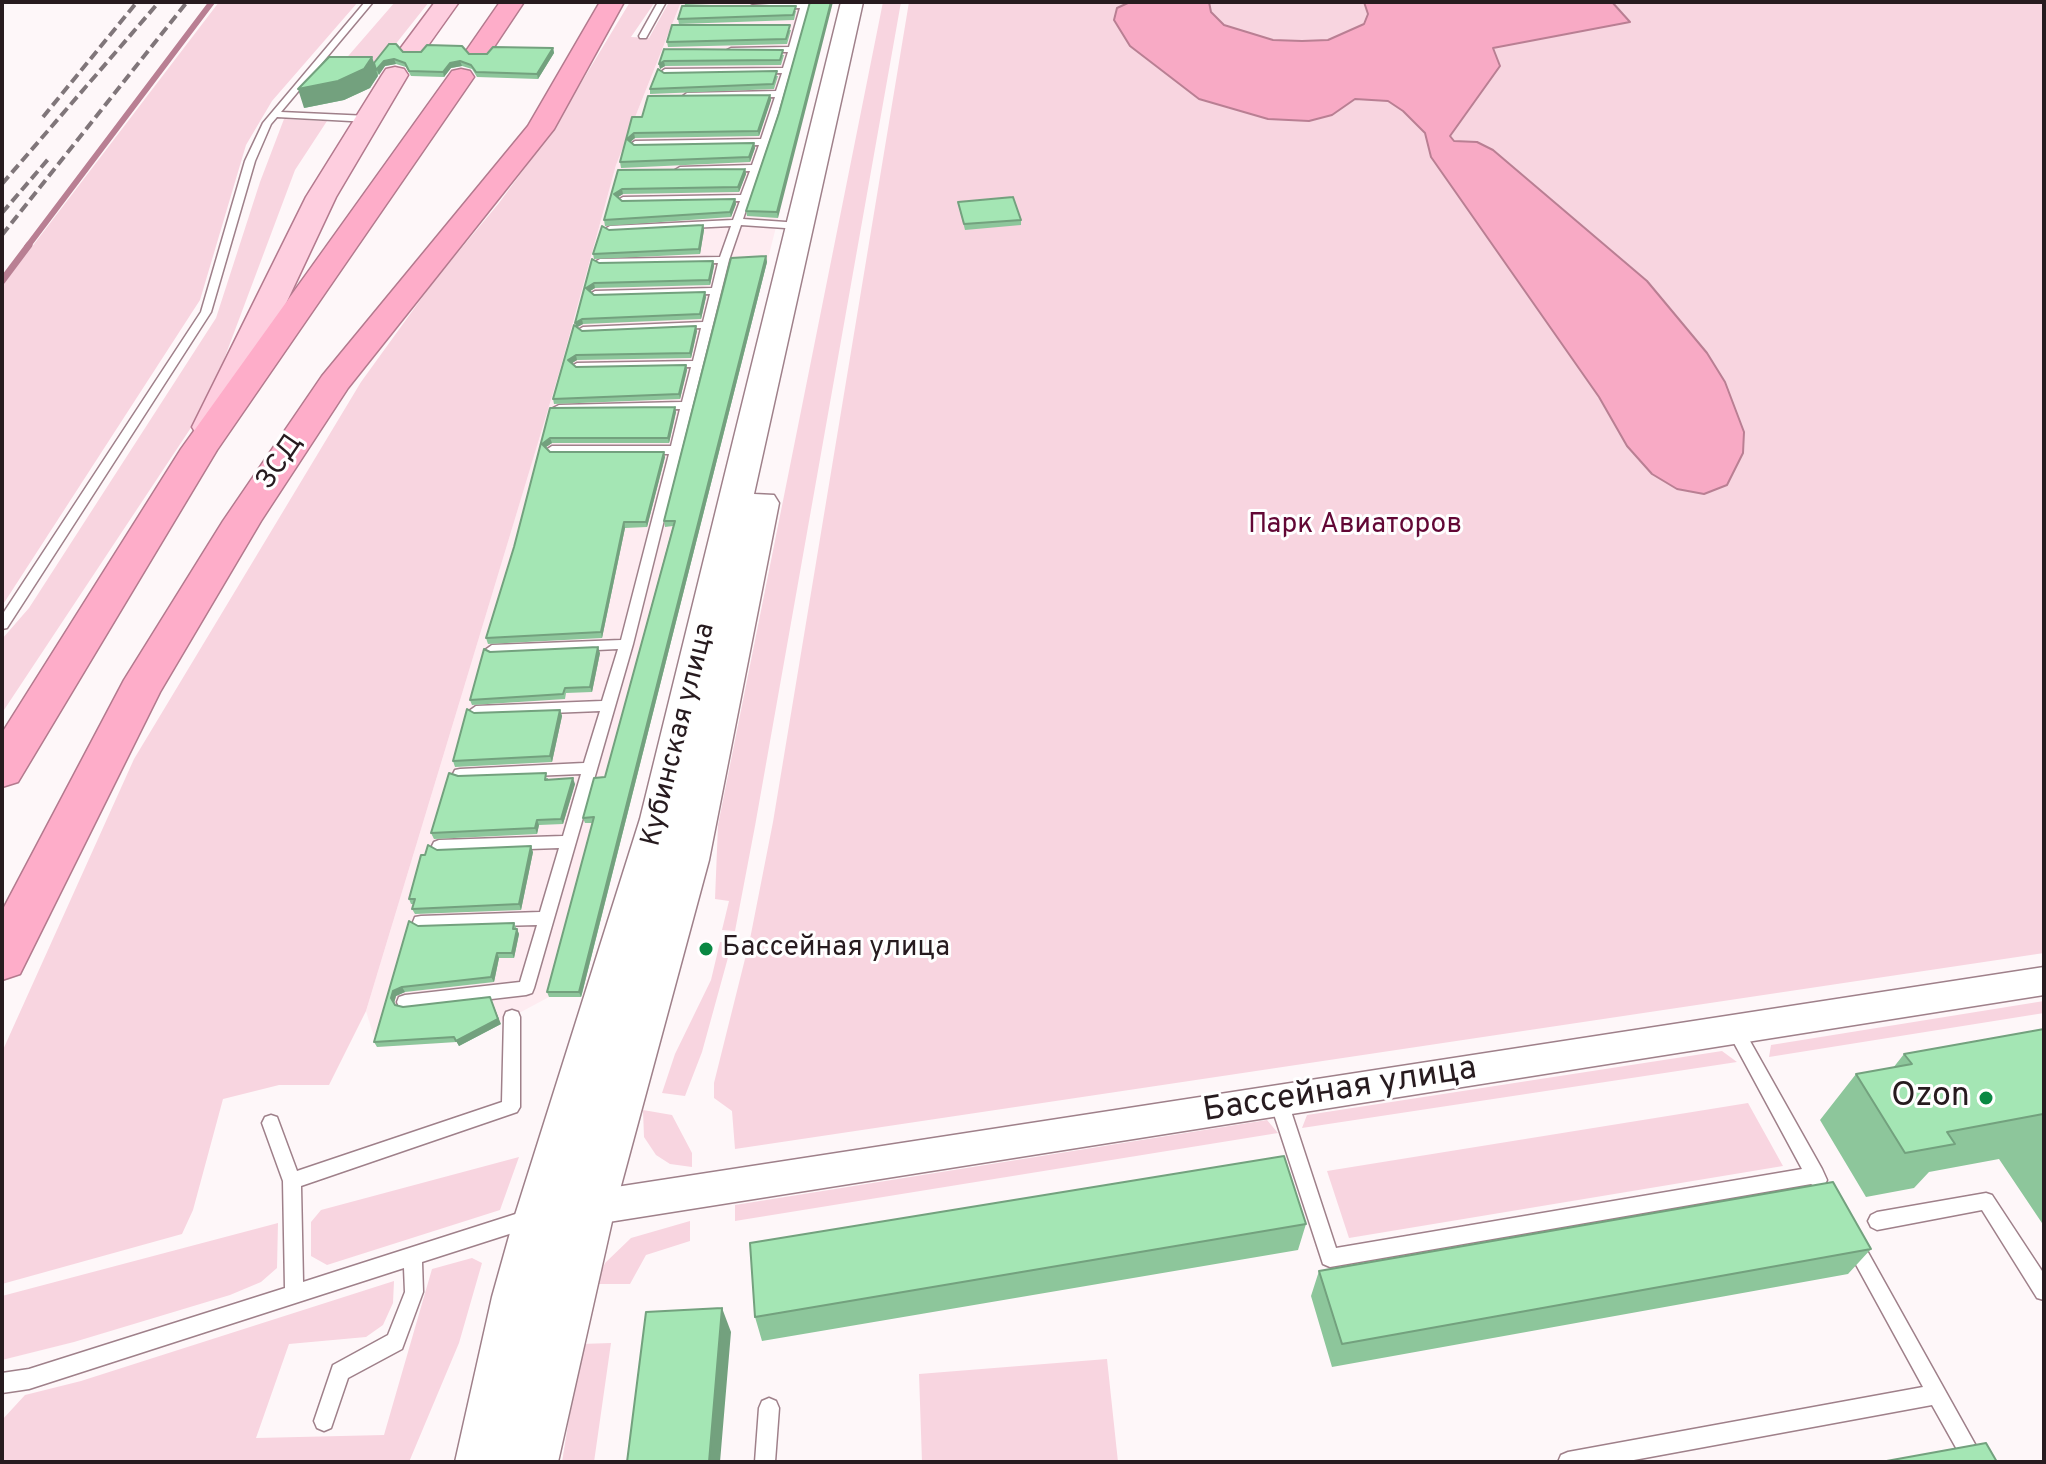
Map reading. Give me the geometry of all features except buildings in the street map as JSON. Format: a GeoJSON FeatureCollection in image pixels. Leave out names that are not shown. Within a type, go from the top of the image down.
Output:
{"type":"FeatureCollection","features":[{"type":"Feature","properties":{"kind":"highway"},"geometry":{"type":"LineString","coordinates":[[479,51],[512,2]]}},
{"type":"Feature","properties":{"kind":"highway","name":"ЗСД"},"geometry":{"type":"LineString","coordinates":[[2,959],[139,691],[242,521],[334,383],[540,129],[612,4]]}},
{"type":"Feature","properties":{"kind":"highway"},"geometry":{"type":"LineString","coordinates":[[2,770],[199,449],[461,77]]}},
{"type":"Feature","properties":{"kind":"main road"},"geometry":{"type":"LineString","coordinates":[[413,49],[447,2]]}},
{"type":"Feature","properties":{"kind":"main road","name":"Кубинская улица"},"geometry":{"type":"LineString","coordinates":[[529,1462],[565,1211],[804,226],[852,2]]}},
{"type":"Feature","properties":{"kind":"main road","name":"Кубинская улица"},"geometry":{"type":"LineString","coordinates":[[484,1462],[519,1297],[565,1211],[687,860],[810,265],[869,2]]}},
{"type":"Feature","properties":{"kind":"main road"},"geometry":{"type":"LineString","coordinates":[[199,449],[321,197],[395,75]]}},
{"type":"Feature","properties":{"kind":"street","name":"Бассейная улица"},"geometry":{"type":"LineString","coordinates":[[565,1211],[2044,981]]}},
{"type":"Feature","properties":{"kind":"lane"},"geometry":{"type":"LineString","coordinates":[[2,625],[206,312],[255,144],[274,114],[369,2]]}},
{"type":"Feature","properties":{"kind":"lane"},"geometry":{"type":"LineString","coordinates":[[643,36],[662,2]]}},
{"type":"Feature","properties":{"kind":"lane"},"geometry":{"type":"LineString","coordinates":[[405,1002],[526,988],[626,644],[715,291],[805,4],[747,7]]}},
{"type":"Feature","properties":{"kind":"lane"},"geometry":{"type":"LineString","coordinates":[[784,26],[799,25]]}},
{"type":"Feature","properties":{"kind":"lane"},"geometry":{"type":"LineString","coordinates":[[715,50],[791,49]]}},
{"type":"Feature","properties":{"kind":"lane"},"geometry":{"type":"LineString","coordinates":[[665,72],[785,70]]}},
{"type":"Feature","properties":{"kind":"lane"},"geometry":{"type":"LineString","coordinates":[[671,96],[779,94]]}},
{"type":"Feature","properties":{"kind":"lane"},"geometry":{"type":"LineString","coordinates":[[274,114],[369,119]]}},
{"type":"Feature","properties":{"kind":"lane"},"geometry":{"type":"LineString","coordinates":[[635,144],[764,142]]}},
{"type":"Feature","properties":{"kind":"lane"},"geometry":{"type":"LineString","coordinates":[[669,170],[755,168]]}},
{"type":"Feature","properties":{"kind":"lane"},"geometry":{"type":"LineString","coordinates":[[623,200],[744,198]]}},
{"type":"Feature","properties":{"kind":"lane"},"geometry":{"type":"LineString","coordinates":[[610,229],[804,226]]}},
{"type":"Feature","properties":{"kind":"lane"},"geometry":{"type":"LineString","coordinates":[[600,262],[724,260]]}},
{"type":"Feature","properties":{"kind":"lane"},"geometry":{"type":"LineString","coordinates":[[595,294],[715,291]]}},
{"type":"Feature","properties":{"kind":"lane"},"geometry":{"type":"LineString","coordinates":[[583,330],[708,325]]}},
{"type":"Feature","properties":{"kind":"lane"},"geometry":{"type":"LineString","coordinates":[[577,366],[698,364]]}},
{"type":"Feature","properties":{"kind":"lane"},"geometry":{"type":"LineString","coordinates":[[559,408],[688,405]]}},
{"type":"Feature","properties":{"kind":"lane"},"geometry":{"type":"LineString","coordinates":[[552,450],[675,450]]}},
{"type":"Feature","properties":{"kind":"lane"},"geometry":{"type":"LineString","coordinates":[[492,650],[626,644]]}},
{"type":"Feature","properties":{"kind":"lane"},"geometry":{"type":"LineString","coordinates":[[476,711],[608,706]]}},
{"type":"Feature","properties":{"kind":"lane"},"geometry":{"type":"LineString","coordinates":[[460,774],[590,768]]}},
{"type":"Feature","properties":{"kind":"lane"},"geometry":{"type":"LineString","coordinates":[[439,846],[568,842]]}},
{"type":"Feature","properties":{"kind":"lane"},"geometry":{"type":"LineString","coordinates":[[421,922],[547,918]]}},
{"type":"Feature","properties":{"kind":"lane"},"geometry":{"type":"LineString","coordinates":[[292,1181],[511,1107],[512,1017]]}},
{"type":"Feature","properties":{"kind":"lane"},"geometry":{"type":"LineString","coordinates":[[1735,1030],[1831,1203]]}},
{"type":"Feature","properties":{"kind":"lane"},"geometry":{"type":"LineString","coordinates":[[1279,1102],[1330,1258],[1816,1175]]}},
{"type":"Feature","properties":{"kind":"lane"},"geometry":{"type":"LineString","coordinates":[[271,1123],[292,1181],[294,1291]]}},
{"type":"Feature","properties":{"kind":"lane"},"geometry":{"type":"LineString","coordinates":[[1877,1221],[1986,1201],[2044,1291]]}},
{"type":"Feature","properties":{"kind":"lane"},"geometry":{"type":"LineString","coordinates":[[2,1383],[29,1379],[294,1291],[565,1211]]}},
{"type":"Feature","properties":{"kind":"lane"},"geometry":{"type":"LineString","coordinates":[[1846,1230],[1975,1462]]}},
{"type":"Feature","properties":{"kind":"lane"},"geometry":{"type":"LineString","coordinates":[[324,1421],[340,1372],[395,1342],[414,1292],[413,1256]]}},
{"type":"Feature","properties":{"kind":"lane"},"geometry":{"type":"LineString","coordinates":[[1568,1462],[1937,1394]]}},
{"type":"Feature","properties":{"kind":"lane"},"geometry":{"type":"LineString","coordinates":[[765,1462],[769,1408]]}},
{"type":"Feature","properties":{"kind":"shaded area"},"geometry":{"type":"Polygon","coordinates":[[[681,2],[833,2],[581,997],[549,997],[506,1020],[442,1043],[377,1047],[366,1011],[560,370],[616,165],[681,2]]]}},
{"type":"Feature","properties":{"kind":"shaded area"},"geometry":{"type":"Polygon","coordinates":[[[1130,2],[1209,2],[1211,12],[1224,25],[1273,40],[1302,41],[1328,40],[1364,24],[1368,14],[1364,2],[1612,2],[1630,22],[1493,48],[1500,66],[1450,136],[1454,141],[1477,142],[1493,150],[1647,281],[1707,353],[1725,382],[1744,432],[1743,453],[1727,485],[1704,494],[1677,489],[1652,474],[1627,446],[1599,397],[1431,157],[1425,133],[1403,111],[1388,101],[1355,99],[1332,115],[1309,121],[1268,119],[1199,99],[1130,46],[1114,20],[1117,8],[1130,2]]]}},
{"type":"Feature","properties":{"kind":"green space"},"geometry":{"type":"Polygon","coordinates":[[[219,2],[358,2],[272,101],[246,145],[200,300],[2,606],[2,286],[219,2]]]}},
{"type":"Feature","properties":{"kind":"green space"},"geometry":{"type":"Polygon","coordinates":[[[395,2],[429,2],[375,70],[336,70],[395,2]]]}},
{"type":"Feature","properties":{"kind":"green space"},"geometry":{"type":"Polygon","coordinates":[[[630,2],[655,2],[631,37],[649,38],[669,2],[681,2],[616,165],[560,370],[366,1011],[329,1085],[279,1085],[223,1099],[193,1210],[182,1234],[2,1284],[2,1052],[134,759],[361,382],[434,281],[499,203],[552,131],[630,2]]]}},
{"type":"Feature","properties":{"kind":"green space"},"geometry":{"type":"Polygon","coordinates":[[[883,2],[901,2],[735,931],[722,930],[729,901],[715,899],[718,825],[883,2]]]}},
{"type":"Feature","properties":{"kind":"green space","name":"Парк Авиаторов"},"geometry":{"type":"Polygon","coordinates":[[[909,2],[2044,3],[2044,953],[735,1149],[732,1111],[714,1098],[714,1083],[750,939],[773,822],[909,2]]]}},
{"type":"Feature","properties":{"kind":"green space"},"geometry":{"type":"Polygon","coordinates":[[[284,119],[327,121],[295,170],[208,402],[2,713],[2,639],[29,608],[216,318],[284,119]]]}},
{"type":"Feature","properties":{"kind":"green space"},"geometry":{"type":"Polygon","coordinates":[[[720,942],[732,943],[702,1052],[685,1096],[662,1093],[675,1054],[711,980],[720,942]]]}},
{"type":"Feature","properties":{"kind":"green space"},"geometry":{"type":"Polygon","coordinates":[[[2044,1001],[2044,1013],[1769,1057],[1771,1045],[2044,1001]]]}},
{"type":"Feature","properties":{"kind":"green space"},"geometry":{"type":"Polygon","coordinates":[[[1722,1051],[1737,1062],[1302,1128],[1307,1115],[1722,1051]]]}},
{"type":"Feature","properties":{"kind":"green space"},"geometry":{"type":"Polygon","coordinates":[[[1748,1103],[1783,1166],[1349,1238],[1327,1171],[1748,1103]]]}},
{"type":"Feature","properties":{"kind":"green space"},"geometry":{"type":"Polygon","coordinates":[[[643,1110],[672,1115],[692,1153],[692,1167],[670,1164],[656,1155],[644,1137],[643,1110]]]}},
{"type":"Feature","properties":{"kind":"green space"},"geometry":{"type":"Polygon","coordinates":[[[1267,1120],[1278,1133],[735,1221],[735,1205],[1267,1120]]]}},
{"type":"Feature","properties":{"kind":"green space"},"geometry":{"type":"Polygon","coordinates":[[[519,1157],[500,1210],[327,1265],[311,1256],[311,1222],[321,1210],[519,1157]]]}},
{"type":"Feature","properties":{"kind":"green space"},"geometry":{"type":"Polygon","coordinates":[[[690,1221],[690,1241],[646,1255],[630,1284],[596,1284],[605,1263],[631,1238],[690,1221]]]}},
{"type":"Feature","properties":{"kind":"green space"},"geometry":{"type":"Polygon","coordinates":[[[278,1223],[277,1268],[261,1282],[230,1295],[74,1342],[2,1360],[2,1296],[278,1223]]]}},
{"type":"Feature","properties":{"kind":"green space"},"geometry":{"type":"Polygon","coordinates":[[[472,1258],[482,1263],[459,1343],[409,1462],[2,1462],[2,1420],[25,1395],[81,1381],[394,1281],[393,1303],[383,1325],[366,1337],[289,1344],[256,1438],[384,1435],[432,1269],[472,1258]]]}},
{"type":"Feature","properties":{"kind":"green space"},"geometry":{"type":"Polygon","coordinates":[[[611,1343],[594,1462],[562,1462],[581,1344],[611,1343]]]}},
{"type":"Feature","properties":{"kind":"green space"},"geometry":{"type":"Polygon","coordinates":[[[1107,1359],[1118,1462],[922,1462],[919,1374],[1107,1359]]]}},
{"type":"Feature","properties":{"kind":"waterway"},"geometry":{"type":"LineString","coordinates":[[27,247],[212,2]]}},
{"type":"Feature","properties":{"kind":"waterway"},"geometry":{"type":"LineString","coordinates":[[2,281],[29,245]]}},
{"type":"Feature","properties":{"kind":"railway"},"geometry":{"type":"LineString","coordinates":[[43,117],[137,2]]}},
{"type":"Feature","properties":{"kind":"railway"},"geometry":{"type":"LineString","coordinates":[[2,184],[159,2]]}},
{"type":"Feature","properties":{"kind":"railway"},"geometry":{"type":"LineString","coordinates":[[2,235],[187,2]]}},
{"type":"Feature","properties":{"kind":"railway"},"geometry":{"type":"LineString","coordinates":[[2,213],[50,157]]}},
{"type":"Feature","properties":{"kind":"place","name":"Бассейная улица"},"geometry":{"type":"Point","coordinates":[706,949]}},
{"type":"Feature","properties":{"kind":"place","name":"Ozon"},"geometry":{"type":"Point","coordinates":[1986,1098]}}]}
